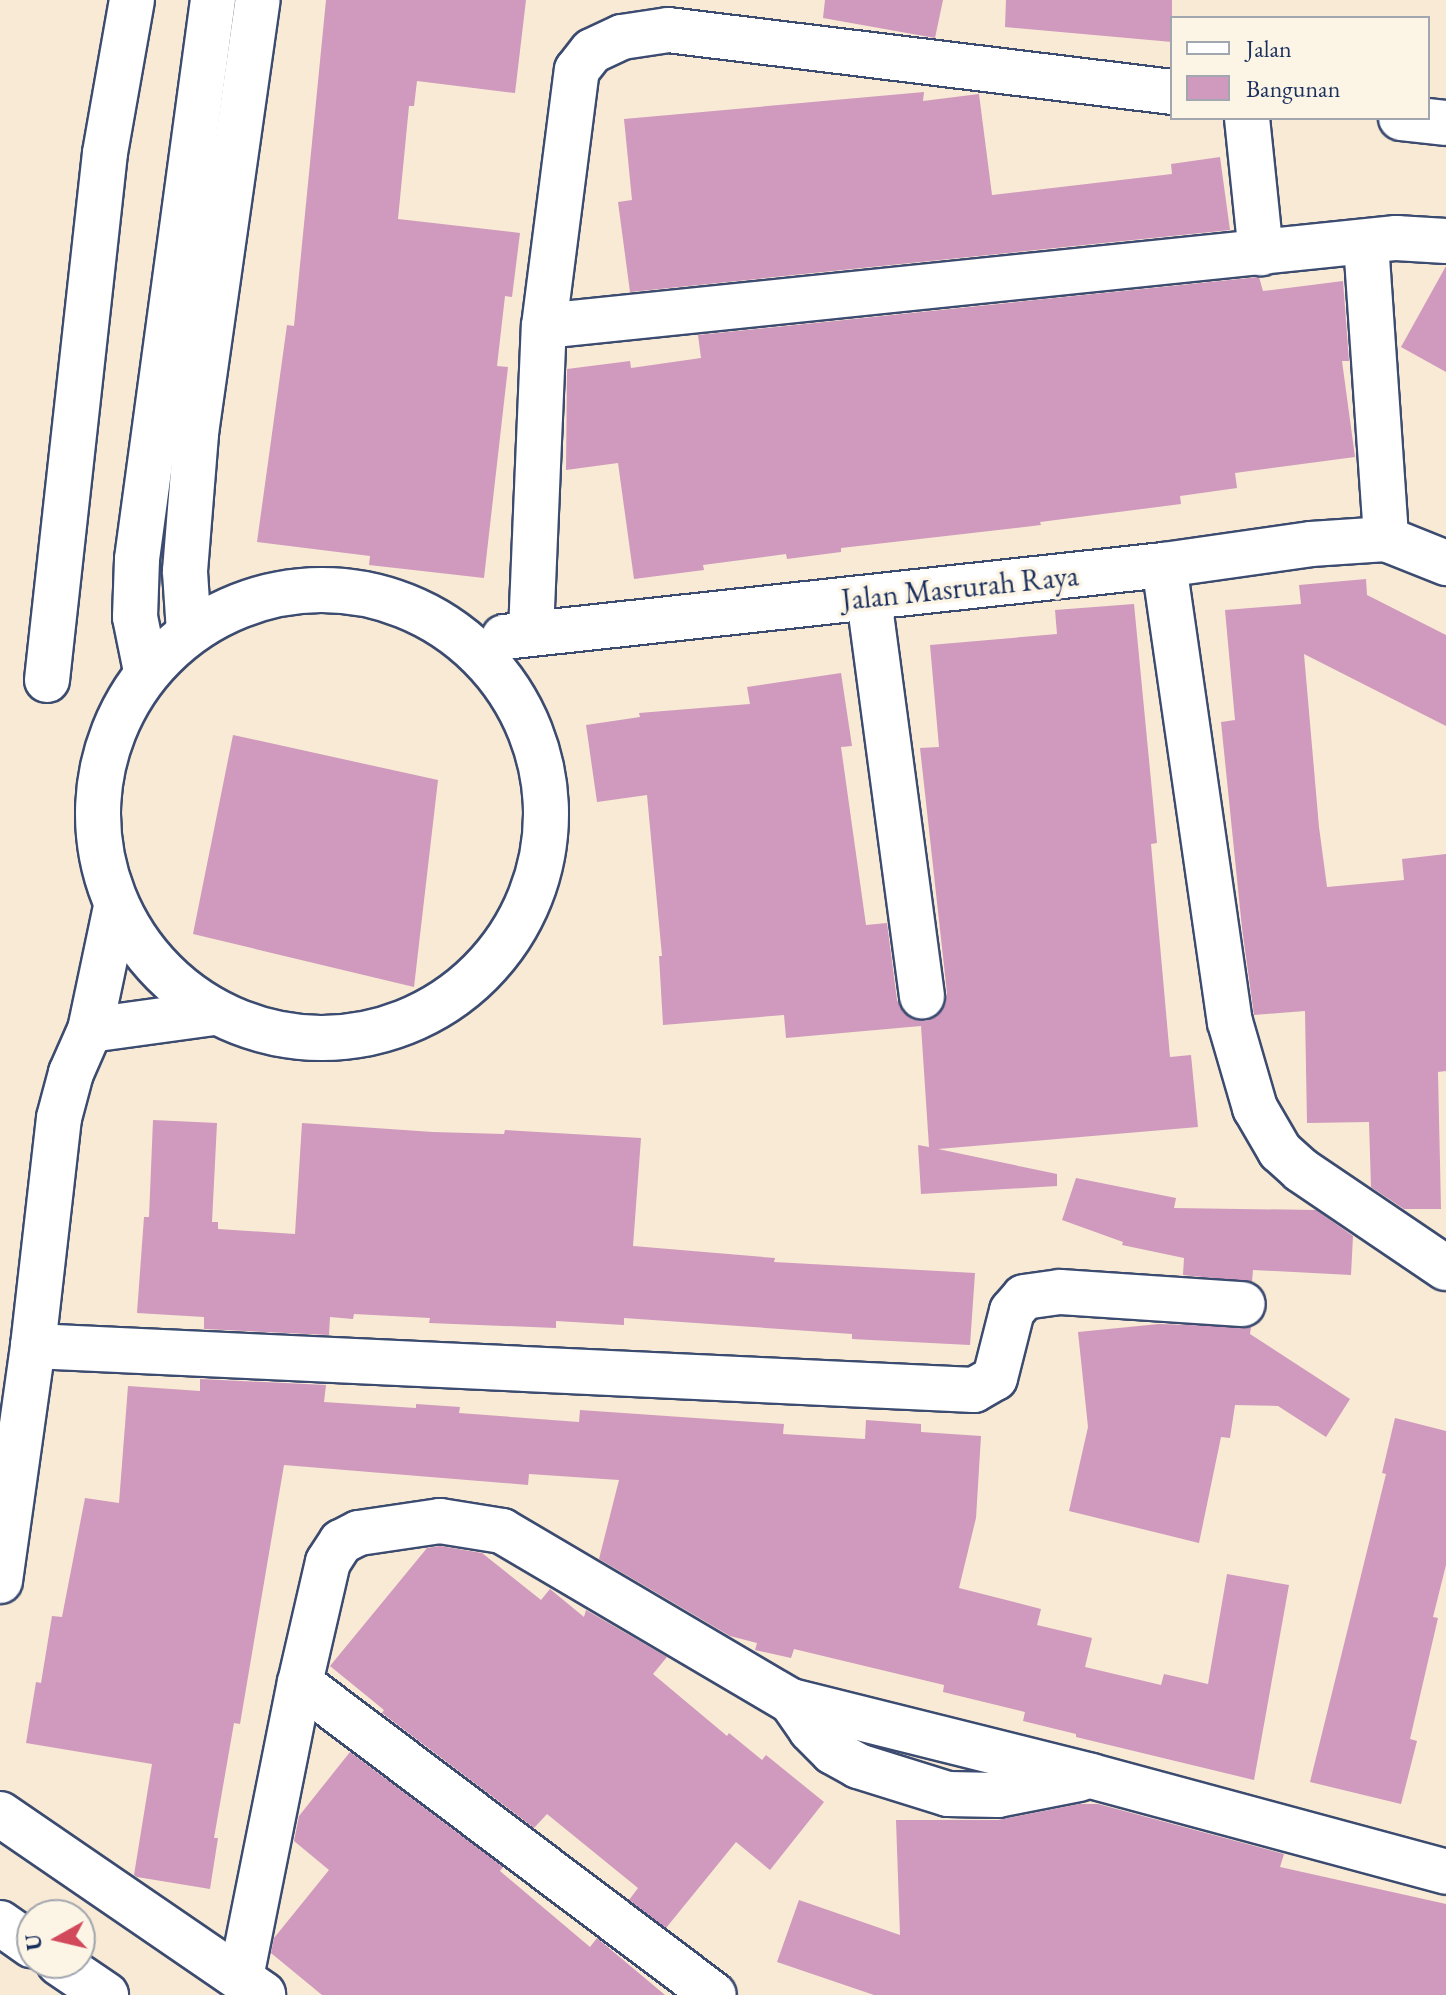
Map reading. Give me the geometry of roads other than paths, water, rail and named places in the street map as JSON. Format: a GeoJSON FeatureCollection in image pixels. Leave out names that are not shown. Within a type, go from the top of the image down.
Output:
{"type":"FeatureCollection","features":[{"type":"Feature","properties":{"kind":"street"},"geometry":{"type":"LineString","coordinates":[[47,680],[105,153],[132,0]]}},
{"type":"Feature","properties":{"kind":"street"},"geometry":{"type":"LineString","coordinates":[[146,671],[135,617],[137,559],[213,0]]}},
{"type":"Feature","properties":{"kind":"street"},"geometry":{"type":"LineString","coordinates":[[189,632],[185,571],[196,433],[258,0]]}},
{"type":"Feature","properties":{"kind":"street"},"geometry":{"type":"LineString","coordinates":[[531,632],[544,326],[577,70],[592,51],[622,37],[668,30],[1170,92]]}},
{"type":"Feature","properties":{"kind":"street"},"geometry":{"type":"LineString","coordinates":[[1247,120],[1261,253]]}},
{"type":"Feature","properties":{"kind":"street"},"geometry":{"type":"LineString","coordinates":[[1419,120],[1446,123]]}},
{"type":"Feature","properties":{"kind":"street"},"geometry":{"type":"LineString","coordinates":[[544,326],[1415,238],[1446,241]]}},
{"type":"Feature","properties":{"kind":"street"},"geometry":{"type":"LineString","coordinates":[[1366,243],[1386,539]]}},
{"type":"Feature","properties":{"kind":"street","name":"Jalan Masrurah Raya"},"geometry":{"type":"LineString","coordinates":[[470,643],[531,632],[869,599],[1164,565],[1311,544],[1386,539],[1446,563]]}},
{"type":"Feature","properties":{"kind":"street"},"geometry":{"type":"LineString","coordinates":[[1164,565],[1230,1022],[1255,1108],[1280,1151],[1301,1170],[1446,1268]]}},
{"type":"Feature","properties":{"kind":"street"},"geometry":{"type":"LineString","coordinates":[[342,588],[411,606],[470,643],[516,700],[542,769],[543,783],[545,841],[525,912],[484,972],[425,1015],[356,1038],[284,1037],[214,1013],[157,968],[116,907],[98,838],[102,766],[121,711],[146,671],[189,632],[272,593],[342,588]]}},
{"type":"Feature","properties":{"kind":"street"},"geometry":{"type":"LineString","coordinates":[[869,599],[922,996]]}},
{"type":"Feature","properties":{"kind":"street"},"geometry":{"type":"LineString","coordinates":[[0,1581],[33,1346],[59,1118],[71,1073],[90,1030],[116,907]]}},
{"type":"Feature","properties":{"kind":"street"},"geometry":{"type":"LineString","coordinates":[[90,1030],[214,1013]]}},
{"type":"Feature","properties":{"kind":"street"},"geometry":{"type":"LineString","coordinates":[[33,1346],[974,1390],[995,1378],[1012,1311],[1024,1297],[1060,1292],[1243,1304]]}},
{"type":"Feature","properties":{"kind":"street"},"geometry":{"type":"LineString","coordinates":[[0,1814],[253,1986],[300,1683],[328,1562],[335,1548],[359,1533],[440,1521],[502,1531],[791,1701],[811,1730],[833,1752],[858,1766],[948,1794],[998,1795],[1091,1776],[1445,1865]]}},
{"type":"Feature","properties":{"kind":"street"},"geometry":{"type":"LineString","coordinates":[[300,1683],[714,1995]]}},
{"type":"Feature","properties":{"kind":"street"},"geometry":{"type":"LineString","coordinates":[[82,1979],[106,1995]]}}]}
